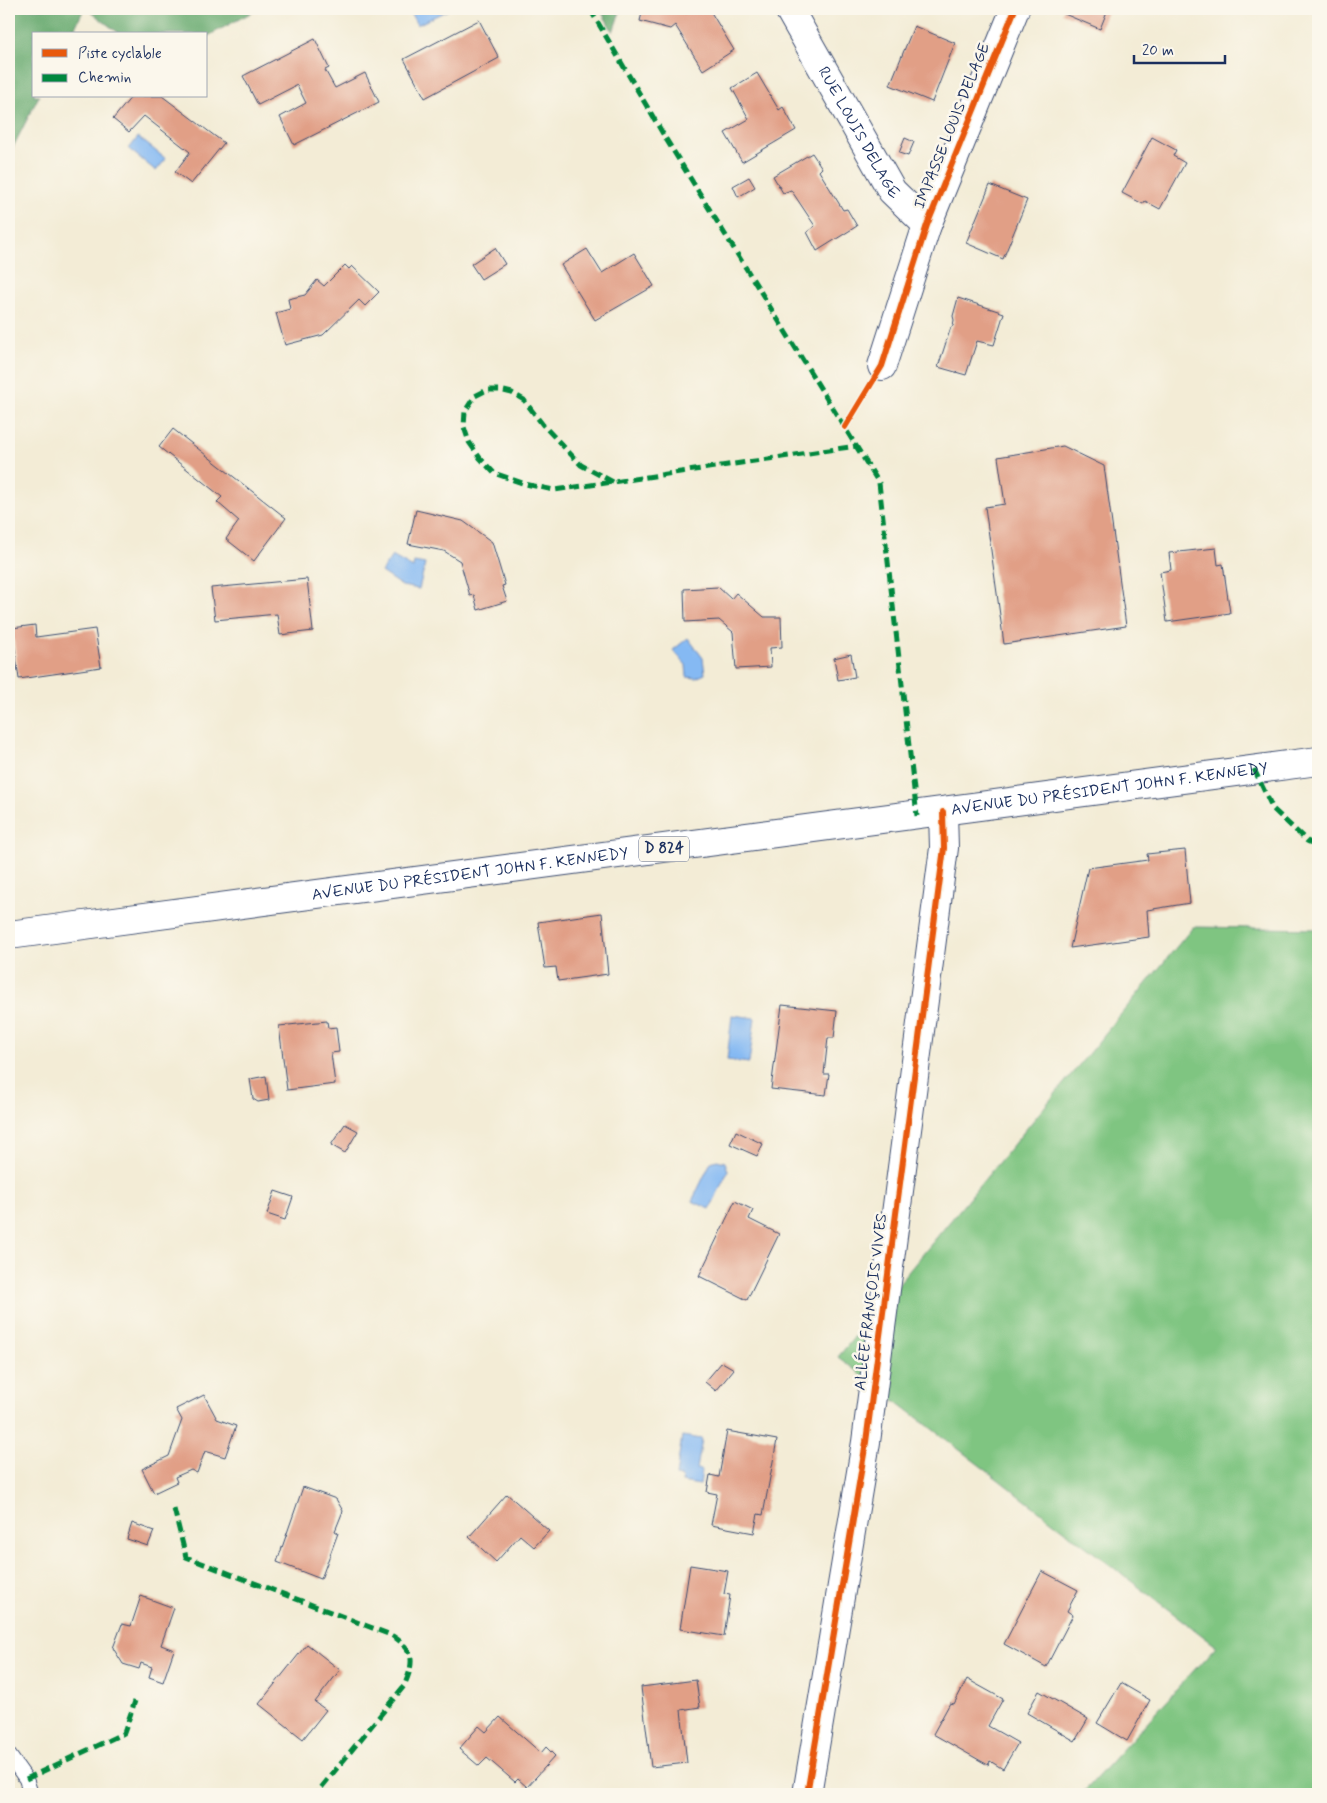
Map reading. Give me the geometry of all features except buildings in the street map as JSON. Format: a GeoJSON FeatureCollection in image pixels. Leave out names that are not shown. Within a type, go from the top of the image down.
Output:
{"type":"FeatureCollection","features":[{"type":"Feature","properties":{"kind":"street","name":"RUE LOUIS DELAGE"},"geometry":{"type":"LineString","coordinates":[[789,9],[892,190],[927,225]]}},
{"type":"Feature","properties":{"kind":"street","name":"IMPASSE LOUIS DELAGE"},"geometry":{"type":"LineString","coordinates":[[927,225],[1014,9]]}},
{"type":"Feature","properties":{"kind":"street"},"geometry":{"type":"LineString","coordinates":[[882,366],[927,225]]}},
{"type":"Feature","properties":{"kind":"street","name":"AVENUE DU PRÉSIDENT JOHN F. KENNEDY"},"geometry":{"type":"LineString","coordinates":[[9,935],[1318,761]]}},
{"type":"Feature","properties":{"kind":"street","name":"ALLÉE FRANÇOIS VIVES"},"geometry":{"type":"LineString","coordinates":[[807,1794],[866,1442],[944,848],[943,812]]}},
{"type":"Feature","properties":{"kind":"lane"},"geometry":{"type":"LineString","coordinates":[[9,1755],[26,1779],[31,1794]]}},
{"type":"Feature","properties":{"kind":"path"},"geometry":{"type":"LineString","coordinates":[[845,427],[882,366]]}},
{"type":"Feature","properties":{"kind":"green space"},"geometry":{"type":"Polygon","coordinates":[[[9,9],[84,9],[73,32],[32,32],[32,98],[38,98],[9,155],[9,9]]]}},
{"type":"Feature","properties":{"kind":"green space"},"geometry":{"type":"Polygon","coordinates":[[[87,9],[258,9],[208,36],[208,32],[117,32],[87,9]]]}},
{"type":"Feature","properties":{"kind":"green space"},"geometry":{"type":"Polygon","coordinates":[[[600,9],[621,9],[613,32],[600,9]]]}},
{"type":"Feature","properties":{"kind":"green space"},"geometry":{"type":"Polygon","coordinates":[[[1193,927],[1318,929],[1318,1794],[1082,1794],[1216,1646],[838,1357],[1193,927]]]}},
{"type":"Feature","properties":{"kind":"water"},"geometry":{"type":"Polygon","coordinates":[[[409,10],[448,10],[417,25],[409,10]]]}},
{"type":"Feature","properties":{"kind":"water"},"geometry":{"type":"Polygon","coordinates":[[[138,137],[166,159],[156,171],[129,149],[138,137]]]}},
{"type":"Feature","properties":{"kind":"water"},"geometry":{"type":"Polygon","coordinates":[[[392,556],[413,568],[414,562],[425,564],[419,589],[402,586],[381,572],[392,556]]]}},
{"type":"Feature","properties":{"kind":"water"},"geometry":{"type":"Polygon","coordinates":[[[688,638],[703,658],[705,674],[696,678],[687,677],[686,665],[673,650],[688,638]]]}},
{"type":"Feature","properties":{"kind":"water"},"geometry":{"type":"Polygon","coordinates":[[[732,1015],[755,1018],[749,1063],[727,1060],[732,1015]]]}},
{"type":"Feature","properties":{"kind":"water"},"geometry":{"type":"Polygon","coordinates":[[[717,1160],[725,1162],[728,1171],[710,1209],[692,1201],[711,1162],[717,1160]]]}},
{"type":"Feature","properties":{"kind":"water"},"geometry":{"type":"Polygon","coordinates":[[[682,1436],[702,1439],[697,1469],[702,1470],[700,1485],[682,1482],[682,1477],[676,1476],[682,1436]]]}},
{"type":"Feature","properties":{"kind":"marked path"},"geometry":{"type":"LineString","coordinates":[[590,9],[666,139],[879,483],[917,816]]}},
{"type":"Feature","properties":{"kind":"marked path"},"geometry":{"type":"LineString","coordinates":[[613,482],[581,465],[543,425],[524,400],[512,393],[500,390],[487,390],[475,396],[465,411],[464,427],[469,442],[494,473],[525,484],[554,490],[613,482],[856,446]]}},
{"type":"Feature","properties":{"kind":"marked path"},"geometry":{"type":"LineString","coordinates":[[1254,769],[1273,809],[1307,841],[1318,846]]}},
{"type":"Feature","properties":{"kind":"marked path"},"geometry":{"type":"LineString","coordinates":[[174,1509],[186,1557],[391,1635],[399,1640],[409,1651],[411,1663],[404,1686],[316,1794]]}},
{"type":"Feature","properties":{"kind":"marked path"},"geometry":{"type":"LineString","coordinates":[[26,1779],[124,1733],[135,1701]]}},
{"type":"Feature","properties":{"kind":"cycle path"},"geometry":{"type":"LineString","coordinates":[[845,427],[882,366],[927,225],[1015,9]]}},
{"type":"Feature","properties":{"kind":"cycle path"},"geometry":{"type":"LineString","coordinates":[[807,1794],[866,1442],[944,848],[943,812]]}}]}
